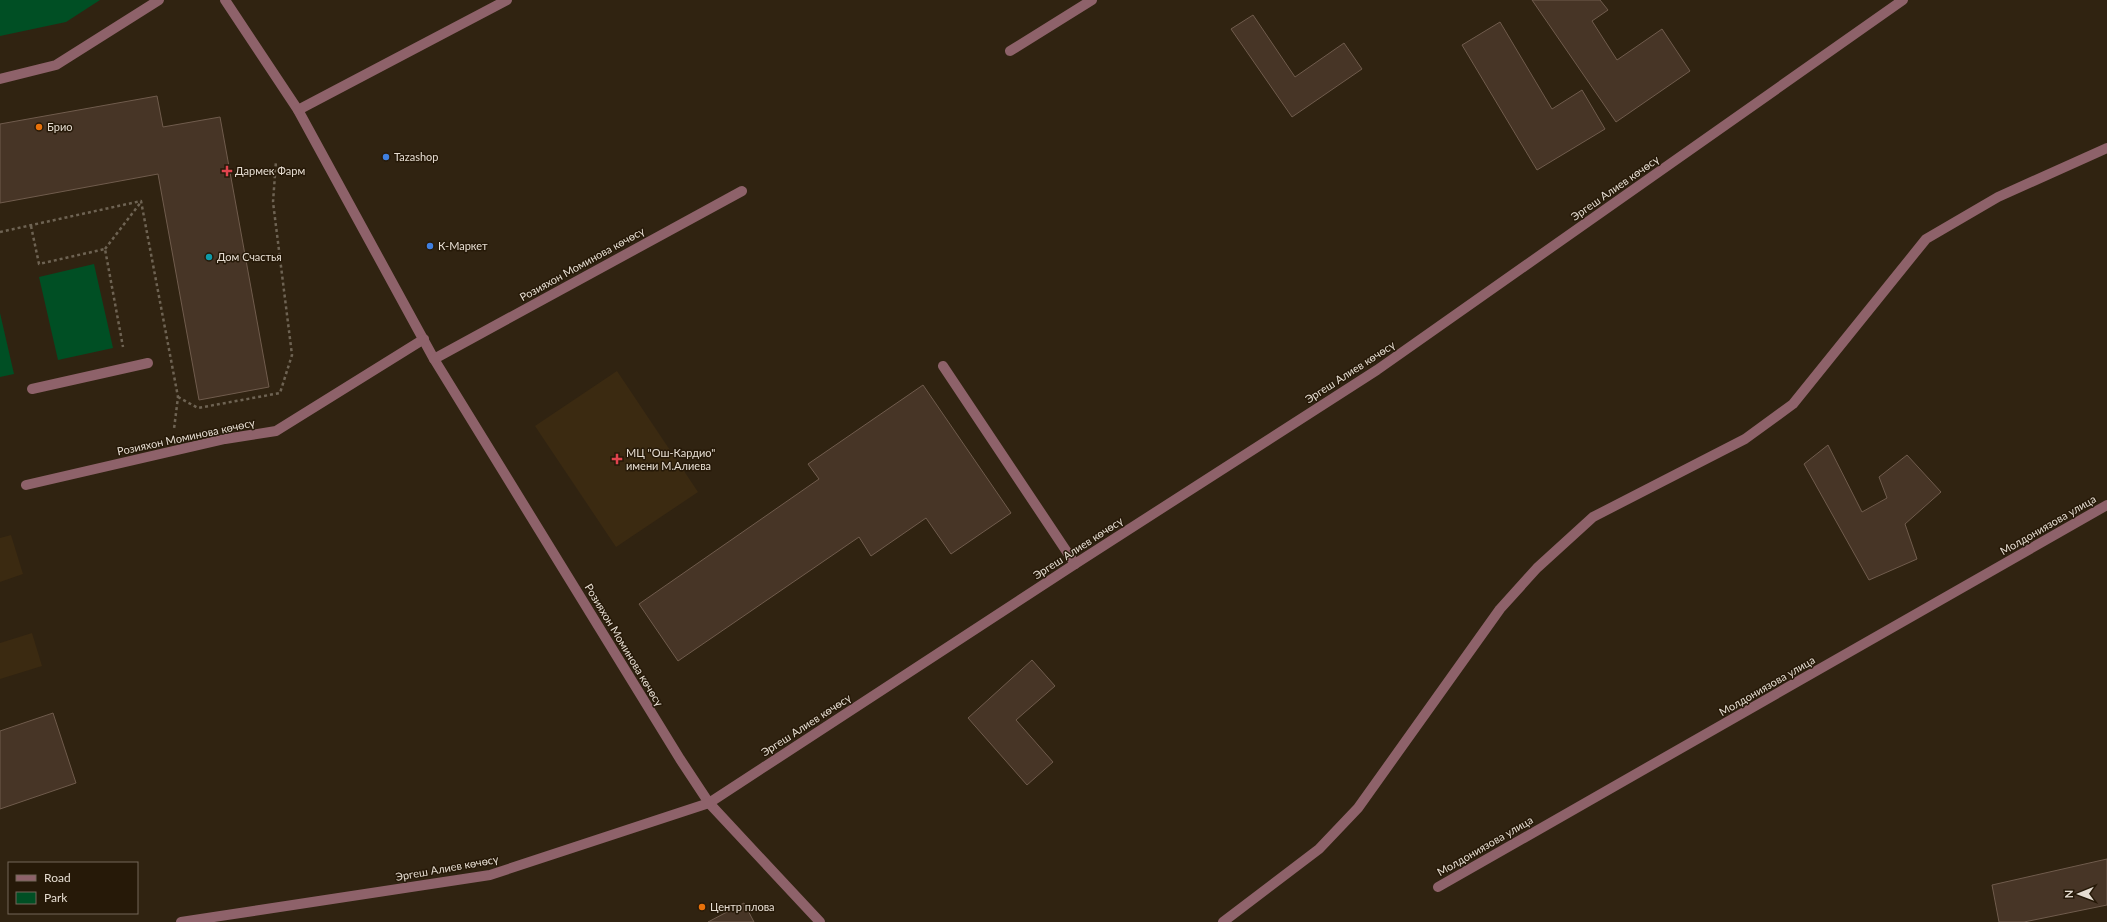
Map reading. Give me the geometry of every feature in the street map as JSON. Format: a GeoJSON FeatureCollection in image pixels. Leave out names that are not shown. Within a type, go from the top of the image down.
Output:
{"type":"FeatureCollection","features":[{"type":"Feature","properties":{"kind":"street"},"geometry":{"type":"LineString","coordinates":[[0,79],[56,64],[159,0]]}},
{"type":"Feature","properties":{"kind":"street","name":"Розияхон Моминова көчөсү"},"geometry":{"type":"LineString","coordinates":[[225,0],[298,110],[434,359],[676,752],[709,803],[820,922]]}},
{"type":"Feature","properties":{"kind":"street"},"geometry":{"type":"LineString","coordinates":[[298,110],[507,0]]}},
{"type":"Feature","properties":{"kind":"street"},"geometry":{"type":"LineString","coordinates":[[1010,51],[1092,0]]}},
{"type":"Feature","properties":{"kind":"street","name":"Эргеш Алиев көчөсү"},"geometry":{"type":"LineString","coordinates":[[181,922],[490,875],[709,803],[1074,564],[1377,370],[1903,0]]}},
{"type":"Feature","properties":{"kind":"street"},"geometry":{"type":"LineString","coordinates":[[1223,922],[1319,849],[1358,808],[1500,608],[1537,568],[1593,517],[1745,439],[1793,404],[1926,239],[1998,197],[2107,148]]}},
{"type":"Feature","properties":{"kind":"street","name":"Розияхон Моминова көчөсү"},"geometry":{"type":"LineString","coordinates":[[434,359],[742,191]]}},
{"type":"Feature","properties":{"kind":"street","name":"Розияхон Моминова көчөсү"},"geometry":{"type":"LineString","coordinates":[[26,486],[225,439],[276,431],[424,339]]}},
{"type":"Feature","properties":{"kind":"street"},"geometry":{"type":"LineString","coordinates":[[32,389],[148,363]]}},
{"type":"Feature","properties":{"kind":"street"},"geometry":{"type":"LineString","coordinates":[[943,366],[1074,564]]}},
{"type":"Feature","properties":{"kind":"street","name":"Молдониязова улица"},"geometry":{"type":"LineString","coordinates":[[1438,887],[2107,505]]}},
{"type":"Feature","properties":{"kind":"path"},"geometry":{"type":"LineString","coordinates":[[178,397],[198,408],[280,393],[292,355],[273,202],[276,161]]}},
{"type":"Feature","properties":{"kind":"path"},"geometry":{"type":"LineString","coordinates":[[141,201],[178,397],[172,451]]}},
{"type":"Feature","properties":{"kind":"path"},"geometry":{"type":"LineString","coordinates":[[0,232],[141,201]]}},
{"type":"Feature","properties":{"kind":"path"},"geometry":{"type":"LineString","coordinates":[[31,226],[39,264],[105,249],[141,201]]}},
{"type":"Feature","properties":{"kind":"path"},"geometry":{"type":"LineString","coordinates":[[105,249],[127,368]]}},
{"type":"Feature","properties":{"kind":"shaded area","name":"МЦ \"Ош-Кардио\" имени М.Алиева"},"geometry":{"type":"Polygon","coordinates":[[[617,371],[698,492],[616,547],[535,426],[617,371]]]}},
{"type":"Feature","properties":{"kind":"shaded area"},"geometry":{"type":"Polygon","coordinates":[[[11,535],[23,574],[0,582],[0,538],[11,535]]]}},
{"type":"Feature","properties":{"kind":"shaded area"},"geometry":{"type":"Polygon","coordinates":[[[32,633],[42,666],[0,679],[0,643],[32,633]]]}},
{"type":"Feature","properties":{"kind":"green space"},"geometry":{"type":"Polygon","coordinates":[[[0,0],[100,0],[66,22],[0,36],[0,0]]]}},
{"type":"Feature","properties":{"kind":"green space"},"geometry":{"type":"Polygon","coordinates":[[[94,264],[113,348],[58,360],[39,277],[94,264]]]}},
{"type":"Feature","properties":{"kind":"green space"},"geometry":{"type":"Polygon","coordinates":[[[0,313],[14,374],[0,377],[0,313]]]}},
{"type":"Feature","properties":{"kind":"building"},"geometry":{"type":"Polygon","coordinates":[[[1532,0],[1600,0],[1608,10],[1592,21],[1617,60],[1662,29],[1690,71],[1616,122],[1532,0]]]}},
{"type":"Feature","properties":{"kind":"building"},"geometry":{"type":"Polygon","coordinates":[[[1253,15],[1295,77],[1344,43],[1362,69],[1292,117],[1231,29],[1253,15]]]}},
{"type":"Feature","properties":{"kind":"building"},"geometry":{"type":"Polygon","coordinates":[[[1500,22],[1552,109],[1582,90],[1605,129],[1537,170],[1462,45],[1500,22]]]}},
{"type":"Feature","properties":{"kind":"building","name":"Дом Счастья"},"geometry":{"type":"Polygon","coordinates":[[[157,96],[163,127],[220,117],[269,387],[199,400],[158,174],[0,203],[0,124],[157,96]]]}},
{"type":"Feature","properties":{"kind":"building"},"geometry":{"type":"Polygon","coordinates":[[[923,385],[1011,513],[951,554],[926,518],[871,556],[859,537],[678,661],[639,604],[819,479],[808,464],[923,385]]]}},
{"type":"Feature","properties":{"kind":"building"},"geometry":{"type":"Polygon","coordinates":[[[1828,445],[1862,512],[1887,498],[1879,477],[1907,455],[1941,492],[1905,524],[1917,559],[1869,580],[1804,464],[1828,445]]]}},
{"type":"Feature","properties":{"kind":"building"},"geometry":{"type":"Polygon","coordinates":[[[1032,660],[1055,686],[1016,720],[1053,762],[1027,785],[968,718],[1032,660]]]}},
{"type":"Feature","properties":{"kind":"building"},"geometry":{"type":"Polygon","coordinates":[[[53,713],[76,783],[0,809],[0,731],[53,713]]]}},
{"type":"Feature","properties":{"kind":"building"},"geometry":{"type":"Polygon","coordinates":[[[2107,859],[2107,905],[2024,922],[1999,922],[1992,885],[2107,859]]]}},
{"type":"Feature","properties":{"kind":"building"},"geometry":{"type":"Polygon","coordinates":[[[744,903],[754,922],[708,922],[744,903]]]}},
{"type":"Feature","properties":{"kind":"place","name":"Брио"},"geometry":{"type":"Point","coordinates":[39,127]}},
{"type":"Feature","properties":{"kind":"place","name":"Tazashop"},"geometry":{"type":"Point","coordinates":[386,157]}},
{"type":"Feature","properties":{"kind":"place","name":"Дармек Фарм"},"geometry":{"type":"Point","coordinates":[227,171]}},
{"type":"Feature","properties":{"kind":"place","name":"К-Маркет"},"geometry":{"type":"Point","coordinates":[430,246]}},
{"type":"Feature","properties":{"kind":"place","name":"Дом Счастья"},"geometry":{"type":"Point","coordinates":[209,257]}},
{"type":"Feature","properties":{"kind":"place","name":"МЦ \"Ош-Кардио\" имени М.Алиева"},"geometry":{"type":"Point","coordinates":[617,459]}},
{"type":"Feature","properties":{"kind":"place","name":"Центр плова"},"geometry":{"type":"Point","coordinates":[702,907]}}]}
